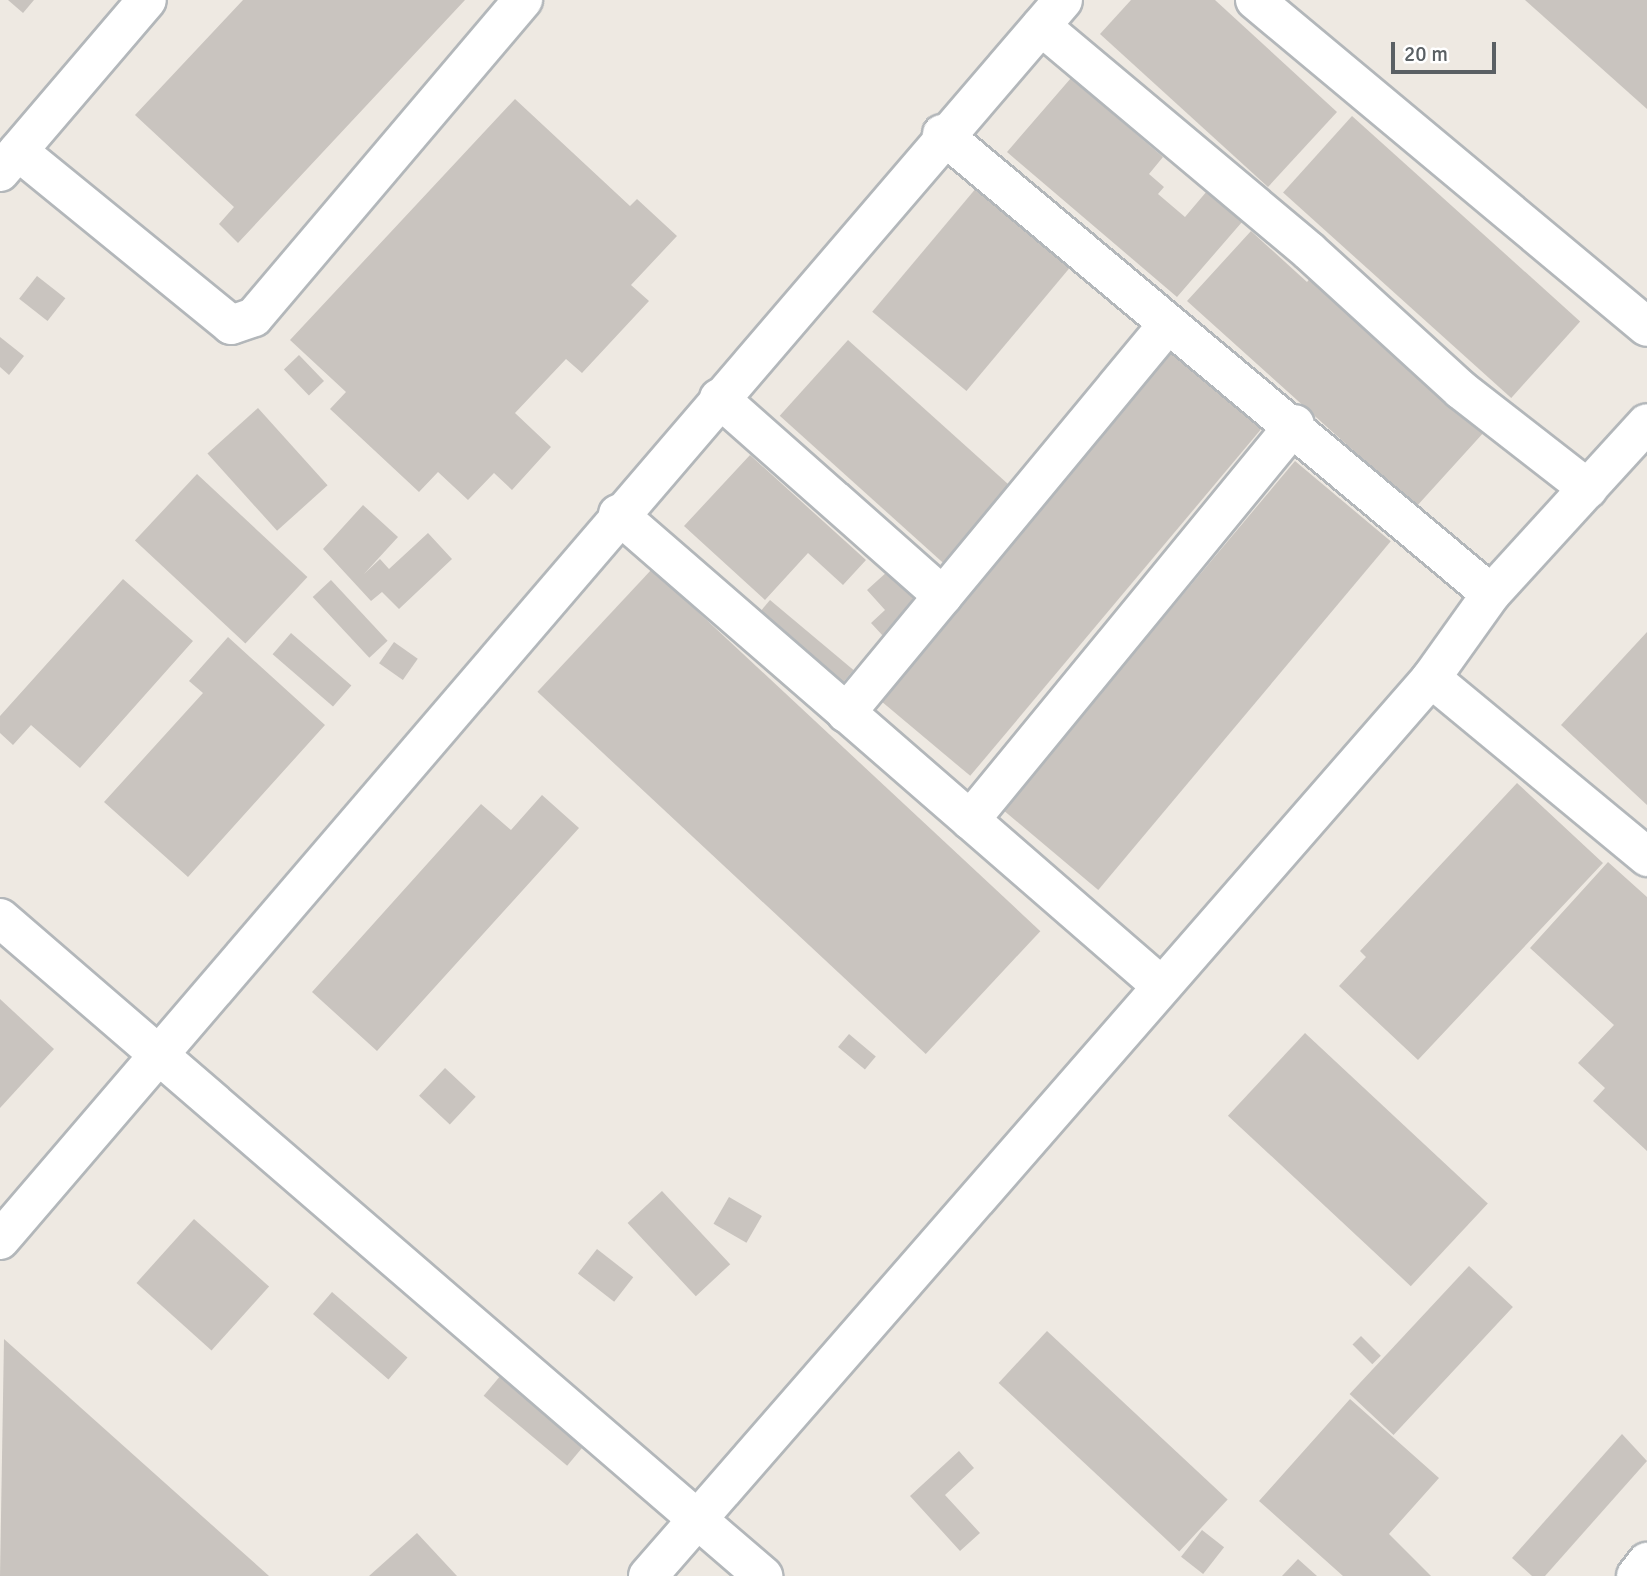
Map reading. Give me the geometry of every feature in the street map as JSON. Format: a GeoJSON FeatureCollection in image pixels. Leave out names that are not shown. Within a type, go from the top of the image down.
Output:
{"type":"FeatureCollection","features":[{"type":"Feature","properties":{"kind":"street"},"geometry":{"type":"LineString","coordinates":[[148,0],[9,162],[231,325],[254,317],[523,0]]}},
{"type":"Feature","properties":{"kind":"street"},"geometry":{"type":"LineString","coordinates":[[1255,0],[1647,327]]}},
{"type":"Feature","properties":{"kind":"street"},"geometry":{"type":"LineString","coordinates":[[0,1240],[942,134],[1052,13],[1461,390],[1588,489]]}},
{"type":"Feature","properties":{"kind":"street"},"geometry":{"type":"LineString","coordinates":[[942,134],[1168,324],[1295,424],[1491,594]]}},
{"type":"Feature","properties":{"kind":"street"},"geometry":{"type":"LineString","coordinates":[[846,713],[1168,324]]}},
{"type":"Feature","properties":{"kind":"street"},"geometry":{"type":"LineString","coordinates":[[719,398],[943,596]]}},
{"type":"Feature","properties":{"kind":"street"},"geometry":{"type":"LineString","coordinates":[[970,820],[1295,424]]}},
{"type":"Feature","properties":{"kind":"street"},"geometry":{"type":"LineString","coordinates":[[648,1576],[1159,984],[1431,678],[1491,594],[1647,424]]}},
{"type":"Feature","properties":{"kind":"street"},"geometry":{"type":"LineString","coordinates":[[618,514],[1159,984]]}},
{"type":"Feature","properties":{"kind":"street"},"geometry":{"type":"LineString","coordinates":[[1431,678],[1647,857]]}},
{"type":"Feature","properties":{"kind":"street"},"geometry":{"type":"LineString","coordinates":[[0,918],[696,1522],[763,1576]]}},
{"type":"Feature","properties":{"kind":"street"},"geometry":{"type":"LineString","coordinates":[[1636,1576],[1647,1562]]}},
{"type":"Feature","properties":{"kind":"building"},"geometry":{"type":"Polygon","coordinates":[[[8,0],[34,0],[23,13],[8,0]]]}},
{"type":"Feature","properties":{"kind":"building"},"geometry":{"type":"Polygon","coordinates":[[[243,0],[465,0],[238,243],[219,224],[234,207],[135,115],[243,0]]]}},
{"type":"Feature","properties":{"kind":"building"},"geometry":{"type":"Polygon","coordinates":[[[1131,0],[1215,0],[1337,112],[1268,187],[1100,34],[1131,0]]]}},
{"type":"Feature","properties":{"kind":"building"},"geometry":{"type":"Polygon","coordinates":[[[1525,0],[1647,0],[1647,109],[1525,0]]]}},
{"type":"Feature","properties":{"kind":"building"},"geometry":{"type":"Polygon","coordinates":[[[1071,78],[1163,157],[1149,174],[1164,187],[1158,194],[1185,217],[1207,191],[1242,222],[1177,297],[1007,152],[1071,78]]]}},
{"type":"Feature","properties":{"kind":"building"},"geometry":{"type":"Polygon","coordinates":[[[515,99],[630,206],[637,199],[677,236],[631,285],[649,301],[582,373],[566,359],[515,413],[551,447],[512,490],[494,473],[468,500],[438,472],[419,492],[330,409],[346,392],[290,340],[515,99]]]}},
{"type":"Feature","properties":{"kind":"building"},"geometry":{"type":"Polygon","coordinates":[[[1352,116],[1580,321],[1511,398],[1283,193],[1352,116]]]}},
{"type":"Feature","properties":{"kind":"building"},"geometry":{"type":"Polygon","coordinates":[[[977,187],[1071,266],[966,391],[872,312],[977,187]]]}},
{"type":"Feature","properties":{"kind":"building"},"geometry":{"type":"Polygon","coordinates":[[[1251,231],[1307,282],[1312,276],[1485,431],[1416,507],[1187,301],[1251,231]]]}},
{"type":"Feature","properties":{"kind":"building"},"geometry":{"type":"Polygon","coordinates":[[[37,276],[65,298],[48,321],[19,299],[37,276]]]}},
{"type":"Feature","properties":{"kind":"building"},"geometry":{"type":"Polygon","coordinates":[[[0,337],[24,356],[9,375],[0,367],[0,337]]]}},
{"type":"Feature","properties":{"kind":"building"},"geometry":{"type":"Polygon","coordinates":[[[848,340],[1018,493],[950,569],[780,416],[848,340]]]}},
{"type":"Feature","properties":{"kind":"building"},"geometry":{"type":"Polygon","coordinates":[[[1171,353],[1261,429],[970,776],[880,700],[1171,353]]]}},
{"type":"Feature","properties":{"kind":"building"},"geometry":{"type":"Polygon","coordinates":[[[299,355],[324,381],[309,395],[284,370],[299,355]]]}},
{"type":"Feature","properties":{"kind":"building"},"geometry":{"type":"Polygon","coordinates":[[[258,408],[328,485],[277,531],[207,454],[258,408]]]}},
{"type":"Feature","properties":{"kind":"building"},"geometry":{"type":"Polygon","coordinates":[[[750,455],[866,560],[843,585],[808,553],[765,600],[684,526],[750,455]]]}},
{"type":"Feature","properties":{"kind":"building"},"geometry":{"type":"Polygon","coordinates":[[[1295,461],[1391,541],[1098,890],[1003,810],[1295,461]]]}},
{"type":"Feature","properties":{"kind":"building"},"geometry":{"type":"Polygon","coordinates":[[[197,474],[307,577],[245,644],[135,541],[197,474]]]}},
{"type":"Feature","properties":{"kind":"building"},"geometry":{"type":"Polygon","coordinates":[[[363,505],[398,537],[364,574],[380,559],[389,569],[428,533],[452,559],[399,609],[382,592],[371,601],[323,549],[363,505]]]}},
{"type":"Feature","properties":{"kind":"building"},"geometry":{"type":"Polygon","coordinates":[[[652,569],[1040,931],[926,1054],[537,692],[652,569]]]}},
{"type":"Feature","properties":{"kind":"building"},"geometry":{"type":"Polygon","coordinates":[[[888,571],[919,605],[884,637],[871,623],[885,610],[867,590],[888,571]]]}},
{"type":"Feature","properties":{"kind":"building"},"geometry":{"type":"Polygon","coordinates":[[[123,579],[193,641],[80,768],[31,725],[13,745],[0,733],[0,716],[123,579]]]}},
{"type":"Feature","properties":{"kind":"building"},"geometry":{"type":"Polygon","coordinates":[[[331,580],[388,641],[369,658],[313,597],[331,580]]]}},
{"type":"Feature","properties":{"kind":"building"},"geometry":{"type":"Polygon","coordinates":[[[770,600],[853,670],[837,690],[753,620],[770,600]]]}},
{"type":"Feature","properties":{"kind":"building"},"geometry":{"type":"Polygon","coordinates":[[[1647,632],[1647,805],[1561,725],[1647,632]]]}},
{"type":"Feature","properties":{"kind":"building"},"geometry":{"type":"Polygon","coordinates":[[[291,633],[351,685],[333,707],[273,654],[291,633]]]}},
{"type":"Feature","properties":{"kind":"building"},"geometry":{"type":"Polygon","coordinates":[[[228,637],[325,725],[188,877],[104,802],[203,693],[189,681],[228,637]]]}},
{"type":"Feature","properties":{"kind":"building"},"geometry":{"type":"Polygon","coordinates":[[[394,642],[418,659],[403,680],[379,663],[394,642]]]}},
{"type":"Feature","properties":{"kind":"building"},"geometry":{"type":"Polygon","coordinates":[[[1517,783],[1603,863],[1418,1060],[1339,986],[1366,957],[1360,951],[1517,783]]]}},
{"type":"Feature","properties":{"kind":"building"},"geometry":{"type":"Polygon","coordinates":[[[542,795],[579,828],[377,1051],[312,992],[481,804],[511,830],[542,795]]]}},
{"type":"Feature","properties":{"kind":"building"},"geometry":{"type":"Polygon","coordinates":[[[1608,862],[1647,897],[1647,1151],[1593,1101],[1605,1088],[1578,1063],[1614,1025],[1530,948],[1608,862]]]}},
{"type":"Feature","properties":{"kind":"building"},"geometry":{"type":"Polygon","coordinates":[[[0,999],[54,1049],[0,1108],[0,999]]]}},
{"type":"Feature","properties":{"kind":"building"},"geometry":{"type":"Polygon","coordinates":[[[1305,1033],[1488,1203],[1411,1286],[1228,1116],[1305,1033]]]}},
{"type":"Feature","properties":{"kind":"building"},"geometry":{"type":"Polygon","coordinates":[[[849,1034],[876,1056],[865,1070],[838,1047],[849,1034]]]}},
{"type":"Feature","properties":{"kind":"building"},"geometry":{"type":"Polygon","coordinates":[[[445,1068],[476,1097],[450,1124],[419,1096],[445,1068]]]}},
{"type":"Feature","properties":{"kind":"building"},"geometry":{"type":"Polygon","coordinates":[[[662,1191],[730,1264],[696,1296],[628,1223],[662,1191]]]}},
{"type":"Feature","properties":{"kind":"building"},"geometry":{"type":"Polygon","coordinates":[[[729,1197],[762,1216],[746,1243],[714,1224],[729,1197]]]}},
{"type":"Feature","properties":{"kind":"building"},"geometry":{"type":"Polygon","coordinates":[[[194,1219],[269,1287],[212,1350],[136,1283],[194,1219]]]}},
{"type":"Feature","properties":{"kind":"building"},"geometry":{"type":"Polygon","coordinates":[[[597,1249],[633,1277],[614,1302],[578,1273],[597,1249]]]}},
{"type":"Feature","properties":{"kind":"building"},"geometry":{"type":"Polygon","coordinates":[[[1469,1266],[1513,1307],[1394,1435],[1350,1394],[1469,1266]]]}},
{"type":"Feature","properties":{"kind":"building"},"geometry":{"type":"Polygon","coordinates":[[[332,1292],[407,1358],[388,1379],[313,1314],[332,1292]]]}},
{"type":"Feature","properties":{"kind":"building"},"geometry":{"type":"Polygon","coordinates":[[[1047,1331],[1228,1499],[1179,1551],[999,1383],[1047,1331]]]}},
{"type":"Feature","properties":{"kind":"building"},"geometry":{"type":"Polygon","coordinates":[[[1361,1336],[1381,1356],[1372,1364],[1353,1344],[1361,1336]]]}},
{"type":"Feature","properties":{"kind":"building"},"geometry":{"type":"Polygon","coordinates":[[[4,1339],[269,1576],[0,1576],[4,1339]]]}},
{"type":"Feature","properties":{"kind":"building"},"geometry":{"type":"Polygon","coordinates":[[[501,1375],[584,1445],[567,1466],[484,1396],[501,1375]]]}},
{"type":"Feature","properties":{"kind":"building"},"geometry":{"type":"Polygon","coordinates":[[[1350,1399],[1439,1478],[1389,1534],[1431,1576],[1343,1576],[1259,1501],[1350,1399]]]}},
{"type":"Feature","properties":{"kind":"building"},"geometry":{"type":"Polygon","coordinates":[[[1622,1434],[1647,1461],[1545,1576],[1532,1576],[1512,1558],[1622,1434]]]}},
{"type":"Feature","properties":{"kind":"building"},"geometry":{"type":"Polygon","coordinates":[[[959,1451],[974,1468],[945,1495],[980,1533],[960,1551],[910,1496],[959,1451]]]}},
{"type":"Feature","properties":{"kind":"building"},"geometry":{"type":"Polygon","coordinates":[[[1202,1530],[1224,1547],[1203,1574],[1181,1557],[1202,1530]]]}},
{"type":"Feature","properties":{"kind":"building"},"geometry":{"type":"Polygon","coordinates":[[[417,1533],[457,1576],[369,1576],[417,1533]]]}},
{"type":"Feature","properties":{"kind":"building"},"geometry":{"type":"Polygon","coordinates":[[[1298,1559],[1317,1576],[1282,1576],[1298,1559]]]}}]}
